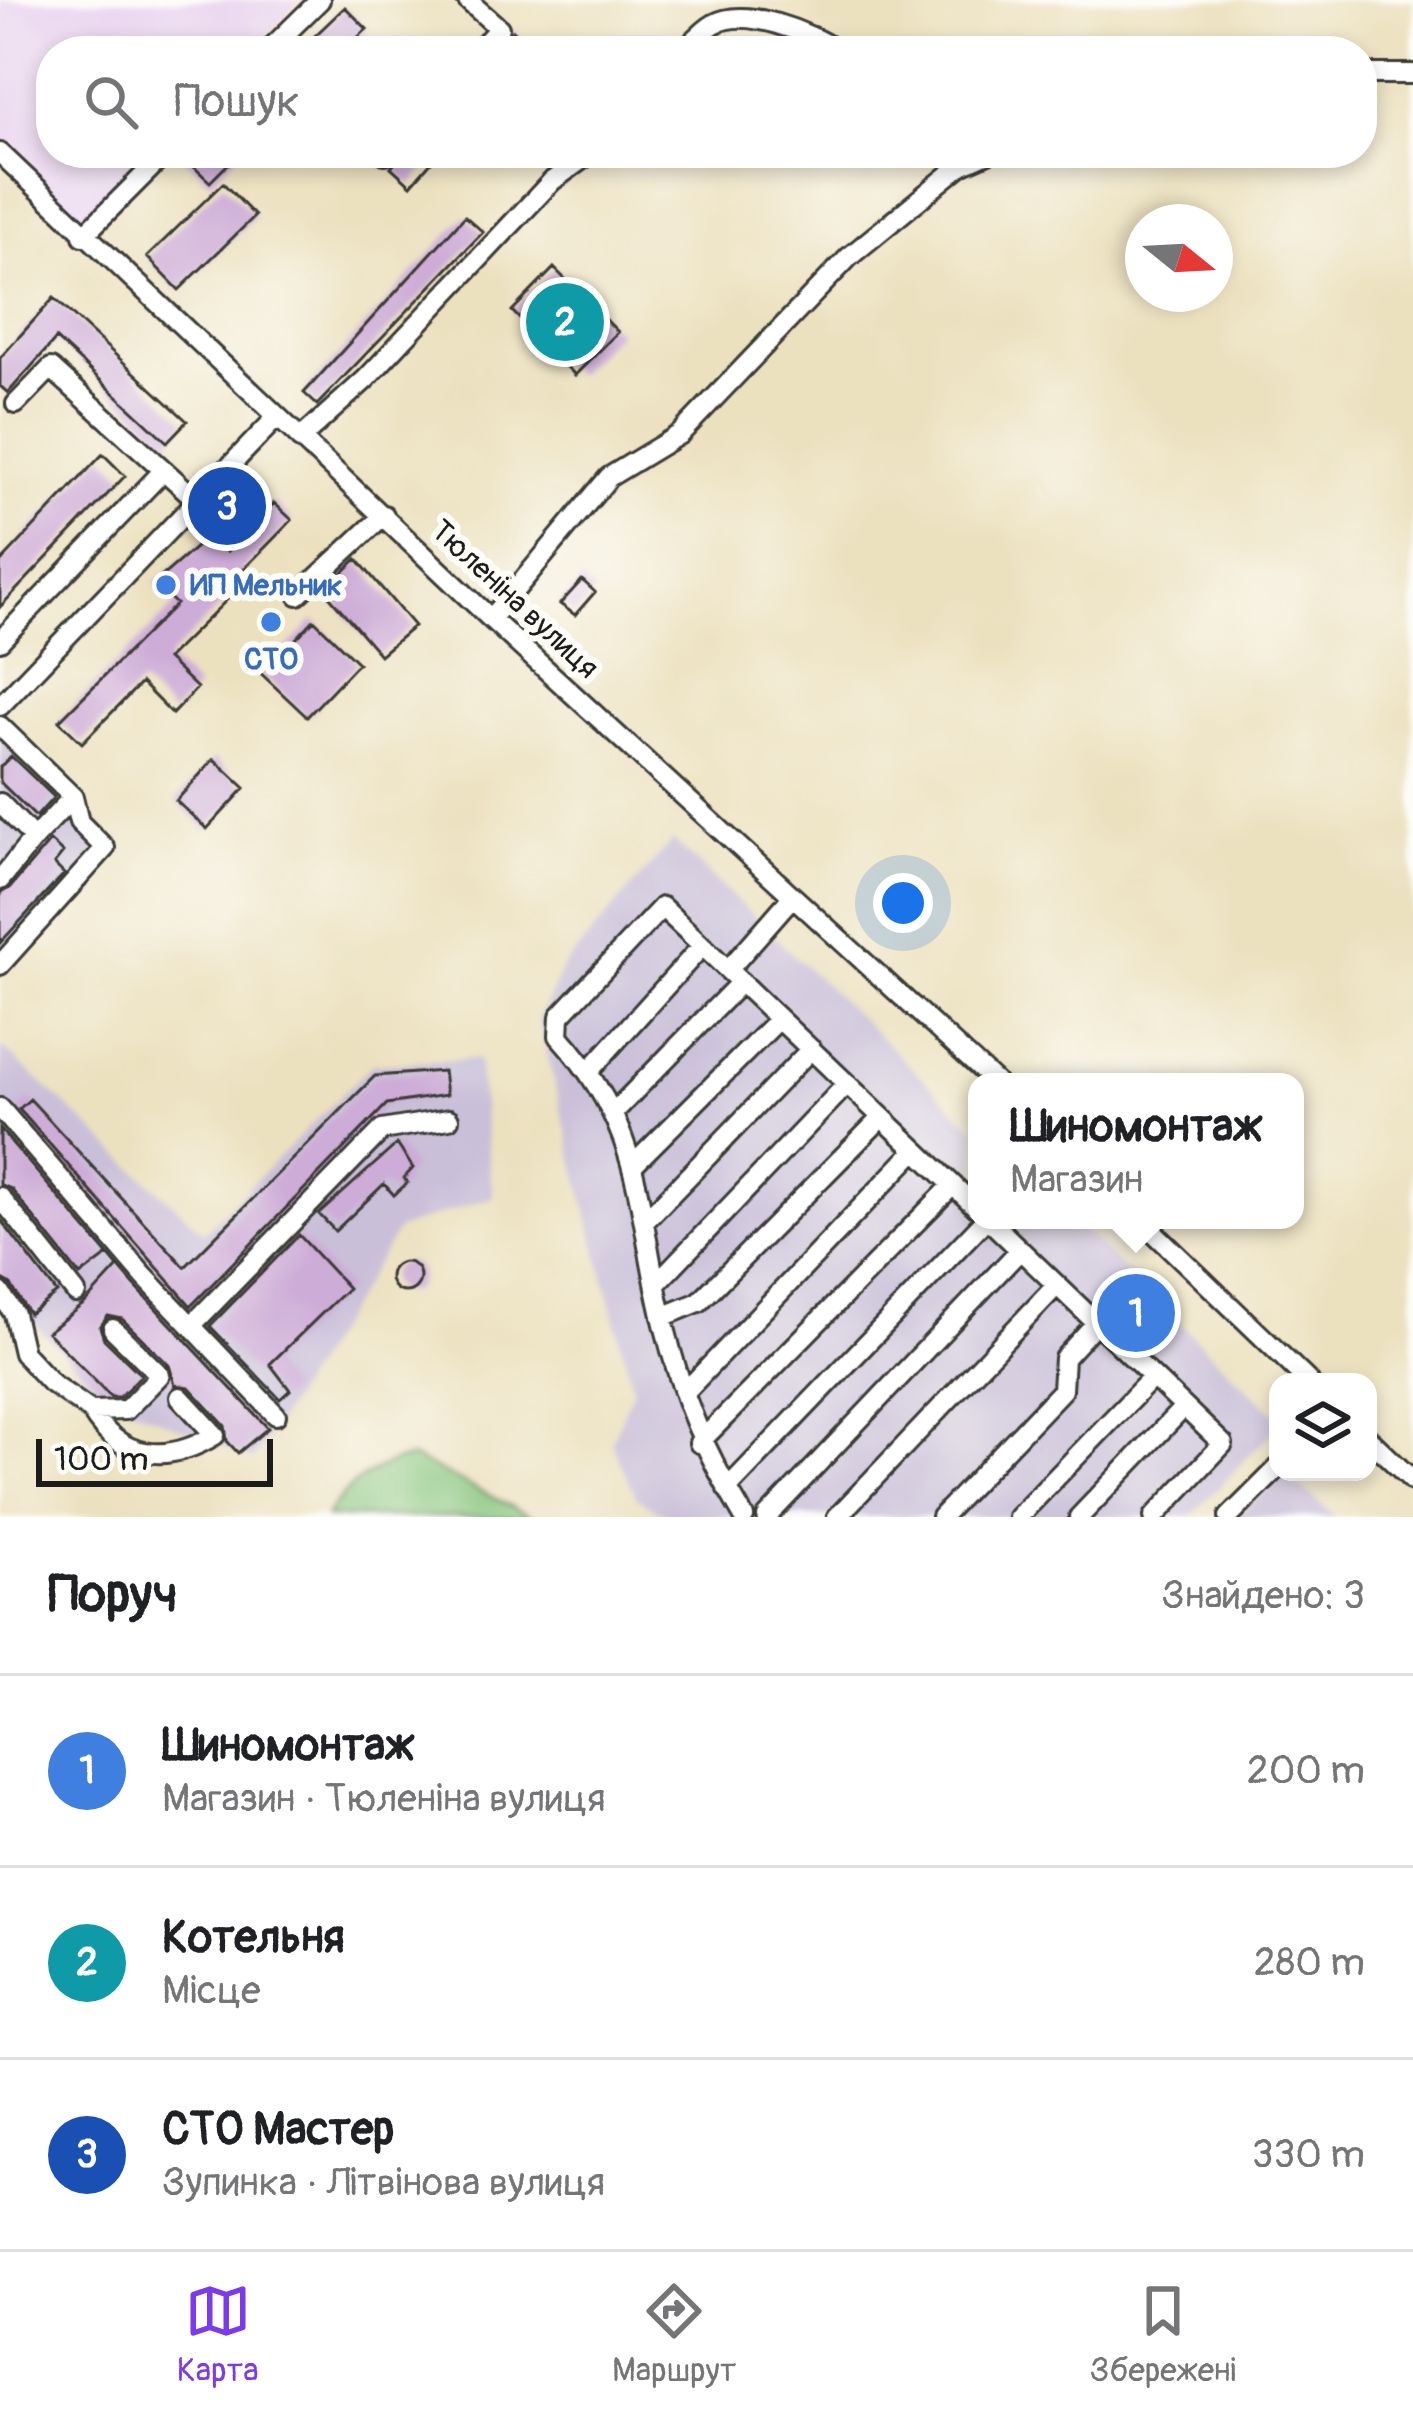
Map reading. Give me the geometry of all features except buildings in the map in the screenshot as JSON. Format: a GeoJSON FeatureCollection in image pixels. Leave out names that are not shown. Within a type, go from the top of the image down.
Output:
{"type":"FeatureCollection","features":[{"type":"Feature","properties":{"kind":"street"},"geometry":{"type":"LineString","coordinates":[[283,36],[320,0]]}},
{"type":"Feature","properties":{"kind":"street"},"geometry":{"type":"LineString","coordinates":[[467,0],[499,28],[492,36]]}},
{"type":"Feature","properties":{"kind":"street"},"geometry":{"type":"LineString","coordinates":[[700,36],[717,21],[746,19],[810,36]]}},
{"type":"Feature","properties":{"kind":"street"},"geometry":{"type":"LineString","coordinates":[[1377,74],[1413,74]]}},
{"type":"Feature","properties":{"kind":"street","name":"Тюленіна вулиця"},"geometry":{"type":"LineString","coordinates":[[0,153],[490,620],[985,1073]]}},
{"type":"Feature","properties":{"kind":"street"},"geometry":{"type":"LineString","coordinates":[[83,236],[151,168]]}},
{"type":"Feature","properties":{"kind":"street"},"geometry":{"type":"LineString","coordinates":[[300,439],[382,362],[552,181],[570,168]]}},
{"type":"Feature","properties":{"kind":"street"},"geometry":{"type":"LineString","coordinates":[[490,620],[609,477],[680,434],[849,256],[957,168]]}},
{"type":"Feature","properties":{"kind":"street"},"geometry":{"type":"LineString","coordinates":[[16,404],[51,368],[199,502]]}},
{"type":"Feature","properties":{"kind":"street"},"geometry":{"type":"LineString","coordinates":[[0,706],[277,417]]}},
{"type":"Feature","properties":{"kind":"street"},"geometry":{"type":"LineString","coordinates":[[0,641],[164,470]]}},
{"type":"Feature","properties":{"kind":"street"},"geometry":{"type":"LineString","coordinates":[[298,595],[383,515]]}},
{"type":"Feature","properties":{"kind":"street"},"geometry":{"type":"LineString","coordinates":[[0,726],[73,796],[79,822],[105,848],[0,964]]}},
{"type":"Feature","properties":{"kind":"street"},"geometry":{"type":"LineString","coordinates":[[0,880],[73,796]]}},
{"type":"Feature","properties":{"kind":"street"},"geometry":{"type":"LineString","coordinates":[[0,803],[34,838]]}},
{"type":"Feature","properties":{"kind":"street"},"geometry":{"type":"LineString","coordinates":[[614,1112],[734,976],[792,897]]}},
{"type":"Feature","properties":{"kind":"street"},"geometry":{"type":"LineString","coordinates":[[745,1517],[699,1443],[662,1317],[633,1165],[614,1112],[590,1070],[559,1036],[560,1016],[662,908],[968,1200]]}},
{"type":"Feature","properties":{"kind":"street"},"geometry":{"type":"LineString","coordinates":[[590,1070],[702,946]]}},
{"type":"Feature","properties":{"kind":"street"},"geometry":{"type":"LineString","coordinates":[[633,1165],[779,1019]]}},
{"type":"Feature","properties":{"kind":"street"},"geometry":{"type":"LineString","coordinates":[[646,1220],[811,1049]]}},
{"type":"Feature","properties":{"kind":"street"},"geometry":{"type":"LineString","coordinates":[[657,1283],[847,1084]]}},
{"type":"Feature","properties":{"kind":"street"},"geometry":{"type":"LineString","coordinates":[[0,1108],[191,1326],[276,1415]]}},
{"type":"Feature","properties":{"kind":"street"},"geometry":{"type":"LineString","coordinates":[[662,1317],[699,1302],[882,1117]]}},
{"type":"Feature","properties":{"kind":"street"},"geometry":{"type":"LineString","coordinates":[[191,1326],[382,1130],[448,1119]]}},
{"type":"Feature","properties":{"kind":"street"},"geometry":{"type":"LineString","coordinates":[[685,1392],[916,1150]]}},
{"type":"Feature","properties":{"kind":"street"},"geometry":{"type":"LineString","coordinates":[[699,1443],[952,1185]]}},
{"type":"Feature","properties":{"kind":"street"},"geometry":{"type":"LineString","coordinates":[[0,1197],[76,1293]]}},
{"type":"Feature","properties":{"kind":"street"},"geometry":{"type":"LineString","coordinates":[[727,1489],[978,1229]]}},
{"type":"Feature","properties":{"kind":"street"},"geometry":{"type":"LineString","coordinates":[[997,1229],[1223,1444],[1154,1517]]}},
{"type":"Feature","properties":{"kind":"street"},"geometry":{"type":"LineString","coordinates":[[1150,1229],[1300,1373]]}},
{"type":"Feature","properties":{"kind":"street"},"geometry":{"type":"LineString","coordinates":[[767,1517],[1020,1250]]}},
{"type":"Feature","properties":{"kind":"street"},"geometry":{"type":"LineString","coordinates":[[837,1517],[1057,1285]]}},
{"type":"Feature","properties":{"kind":"street"},"geometry":{"type":"LineString","coordinates":[[0,1292],[14,1314],[23,1353],[51,1383],[91,1411],[107,1438],[142,1453],[190,1451],[215,1435],[180,1397]]}},
{"type":"Feature","properties":{"kind":"street"},"geometry":{"type":"LineString","coordinates":[[941,1517],[1062,1390],[1064,1358],[1096,1323]]}},
{"type":"Feature","properties":{"kind":"street"},"geometry":{"type":"LineString","coordinates":[[91,1411],[125,1410],[160,1375],[113,1329]]}},
{"type":"Feature","properties":{"kind":"street"},"geometry":{"type":"LineString","coordinates":[[1018,1517],[1154,1377]]}},
{"type":"Feature","properties":{"kind":"street"},"geometry":{"type":"LineString","coordinates":[[1078,1517],[1184,1407]]}},
{"type":"Feature","properties":{"kind":"street"},"geometry":{"type":"LineString","coordinates":[[1377,1447],[1413,1481]]}},
{"type":"Feature","properties":{"kind":"street"},"geometry":{"type":"LineString","coordinates":[[1229,1517],[1269,1477]]}},
{"type":"Feature","properties":{"kind":"shaded area"},"geometry":{"type":"Polygon","coordinates":[[[0,0],[301,0],[266,36],[36,36],[36,168],[135,168],[83,222],[0,140],[0,0]]]}},
{"type":"Feature","properties":{"kind":"shaded area"},"geometry":{"type":"Polygon","coordinates":[[[0,731],[118,846],[0,973],[0,731]]]}},
{"type":"Feature","properties":{"kind":"shaded area"},"geometry":{"type":"Polygon","coordinates":[[[673,840],[968,1121],[968,1229],[1081,1229],[1269,1408],[1269,1435],[1190,1517],[669,1517],[637,1498],[611,1442],[633,1389],[538,1020],[563,967],[673,840]]]}},
{"type":"Feature","properties":{"kind":"shaded area"},"geometry":{"type":"Polygon","coordinates":[[[0,1045],[204,1232],[372,1064],[478,1059],[493,1197],[398,1229],[253,1460],[106,1396],[0,1289],[0,1045]]]}},
{"type":"Feature","properties":{"kind":"shaded area"},"geometry":{"type":"Polygon","coordinates":[[[1274,1481],[1294,1481],[1335,1517],[1236,1517],[1274,1481]]]}},
{"type":"Feature","properties":{"kind":"green space"},"geometry":{"type":"Polygon","coordinates":[[[412,1458],[533,1517],[326,1517],[363,1478],[412,1458]]]}},
{"type":"Feature","properties":{"kind":"place","name":"Котельня"},"geometry":{"type":"Point","coordinates":[565,322]}},
{"type":"Feature","properties":{"kind":"place","name":"СТО Мастер"},"geometry":{"type":"Point","coordinates":[227,506]}},
{"type":"Feature","properties":{"kind":"place","name":"ИП Мельник"},"geometry":{"type":"Point","coordinates":[166,585]}},
{"type":"Feature","properties":{"kind":"place","name":"СТО"},"geometry":{"type":"Point","coordinates":[271,622]}},
{"type":"Feature","properties":{"kind":"place","name":"Шиномонтаж"},"geometry":{"type":"Point","coordinates":[1136,1313]}}]}
